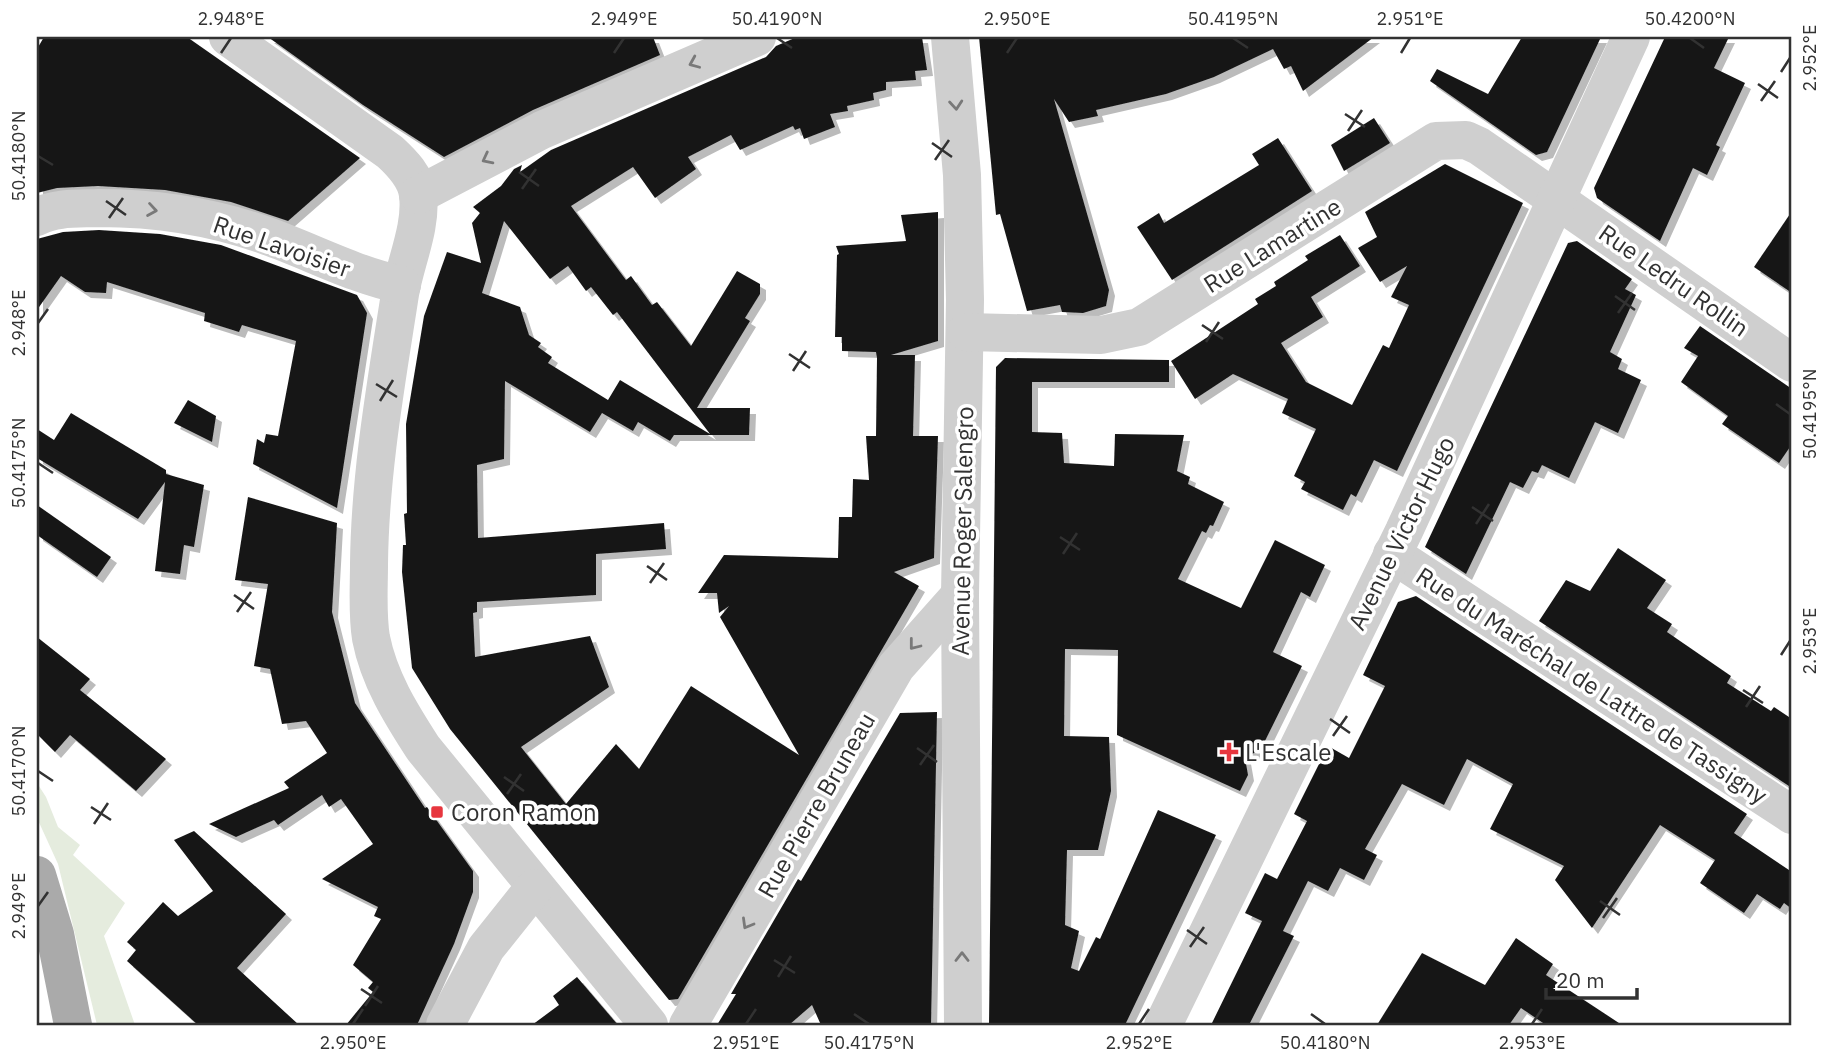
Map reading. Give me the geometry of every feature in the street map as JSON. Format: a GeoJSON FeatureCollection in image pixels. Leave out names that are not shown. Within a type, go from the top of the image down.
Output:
{"type":"FeatureCollection","features":[{"type":"Feature","properties":{"kind":"main road"},"geometry":{"type":"LineString","coordinates":[[37,875],[55,934],[73,1025]]}},
{"type":"Feature","properties":{"kind":"street"},"geometry":{"type":"LineString","coordinates":[[228,37],[390,152],[406,167],[418,195],[401,285],[371,494],[368,605],[371,638],[399,712],[423,748],[534,888],[649,1025]]}},
{"type":"Feature","properties":{"kind":"street"},"geometry":{"type":"LineString","coordinates":[[418,195],[542,130],[757,37]]}},
{"type":"Feature","properties":{"kind":"street","name":"Avenue Roger Salengro"},"geometry":{"type":"LineString","coordinates":[[950,37],[962,175],[966,332],[960,595],[963,1025]]}},
{"type":"Feature","properties":{"kind":"street","name":"Avenue Victor Hugo"},"geometry":{"type":"LineString","coordinates":[[1163,1025],[1392,554],[1631,37]]}},
{"type":"Feature","properties":{"kind":"street","name":"Rue Lamartine"},"geometry":{"type":"LineString","coordinates":[[966,332],[1101,335],[1139,327],[1436,141],[1466,141],[1479,146],[1556,198]]}},
{"type":"Feature","properties":{"kind":"street","name":"Rue Ledru Rollin"},"geometry":{"type":"LineString","coordinates":[[1556,198],[1792,363]]}},
{"type":"Feature","properties":{"kind":"street","name":"Rue Lavoisier"},"geometry":{"type":"LineString","coordinates":[[37,217],[69,209],[138,208],[211,220],[265,235],[371,278],[401,285]]}},
{"type":"Feature","properties":{"kind":"street","name":"Rue du Maréchal de Lattre de Tassigny"},"geometry":{"type":"LineString","coordinates":[[1392,554],[1792,815]]}},
{"type":"Feature","properties":{"kind":"street","name":"Rue Pierre Bruneau"},"geometry":{"type":"LineString","coordinates":[[688,1025],[896,667],[960,595]]}},
{"type":"Feature","properties":{"kind":"street"},"geometry":{"type":"LineString","coordinates":[[445,1025],[486,948],[534,888]]}},
{"type":"Feature","properties":{"kind":"shaded area"},"geometry":{"type":"Polygon","coordinates":[[[37,783],[58,827],[80,845],[73,855],[125,903],[104,936],[135,1025],[97,1025],[58,864],[37,818],[37,783]]]}},
{"type":"Feature","properties":{"kind":"building"},"geometry":{"type":"Polygon","coordinates":[[[44,37],[187,37],[360,158],[288,221],[231,202],[165,190],[98,186],[57,188],[37,193],[37,49],[44,37]]]}},
{"type":"Feature","properties":{"kind":"building"},"geometry":{"type":"Polygon","coordinates":[[[268,37],[653,37],[660,55],[533,110],[444,157],[363,105],[268,37]]]}},
{"type":"Feature","properties":{"kind":"building"},"geometry":{"type":"Polygon","coordinates":[[[797,37],[922,37],[927,70],[915,71],[916,80],[886,82],[886,90],[873,93],[874,100],[847,106],[848,111],[830,114],[835,127],[804,139],[800,128],[795,130],[793,126],[740,150],[731,135],[688,157],[696,169],[655,198],[633,167],[571,206],[626,280],[631,276],[652,305],[657,302],[691,346],[737,271],[760,284],[760,294],[745,318],[750,321],[697,408],[750,408],[749,435],[674,435],[670,441],[638,422],[633,431],[602,413],[590,432],[505,381],[504,459],[477,465],[478,538],[664,523],[666,549],[596,554],[596,595],[477,602],[477,612],[473,613],[475,657],[590,636],[609,687],[521,747],[566,804],[616,744],[639,769],[691,686],[799,755],[720,617],[729,606],[719,613],[717,593],[698,593],[724,555],[838,558],[839,517],[852,517],[853,479],[869,480],[866,436],[876,436],[877,358],[876,352],[842,351],[842,337],[835,337],[839,254],[836,246],[906,241],[901,215],[938,212],[938,341],[891,355],[915,355],[913,436],[938,436],[934,558],[894,572],[919,586],[678,999],[669,1000],[450,729],[412,668],[402,572],[403,545],[406,545],[404,514],[407,513],[406,424],[424,316],[447,252],[481,263],[472,223],[480,213],[473,207],[501,186],[514,169],[522,165],[520,172],[551,150],[766,57],[776,46],[797,37]],[[504,221],[482,293],[520,307],[529,335],[541,343],[538,347],[552,357],[548,363],[608,400],[620,380],[710,434],[617,312],[613,315],[591,287],[586,291],[568,266],[550,279],[504,221]]]}},
{"type":"Feature","properties":{"kind":"building"},"geometry":{"type":"Polygon","coordinates":[[[979,37],[1374,37],[1303,91],[1291,66],[1284,69],[1273,49],[1214,77],[1166,94],[1096,110],[1098,116],[1069,122],[1054,99],[1109,290],[1106,306],[1083,313],[1062,312],[1060,305],[1027,311],[1000,214],[996,215],[979,37]]]}},
{"type":"Feature","properties":{"kind":"building"},"geometry":{"type":"Polygon","coordinates":[[[1522,37],[1601,37],[1547,152],[1536,155],[1430,81],[1437,69],[1488,94],[1522,37]]]}},
{"type":"Feature","properties":{"kind":"building"},"geometry":{"type":"Polygon","coordinates":[[[1665,37],[1729,37],[1714,68],[1745,83],[1716,145],[1720,147],[1707,175],[1693,168],[1660,241],[1597,198],[1594,188],[1665,37]]]}},
{"type":"Feature","properties":{"kind":"building"},"geometry":{"type":"Polygon","coordinates":[[[1374,118],[1390,143],[1344,171],[1331,145],[1374,118]]]}},
{"type":"Feature","properties":{"kind":"building"},"geometry":{"type":"Polygon","coordinates":[[[1278,138],[1312,191],[1172,280],[1137,227],[1159,213],[1164,223],[1259,165],[1252,154],[1278,138]]]}},
{"type":"Feature","properties":{"kind":"building"},"geometry":{"type":"Polygon","coordinates":[[[1445,164],[1523,203],[1397,471],[1374,460],[1356,497],[1351,494],[1343,510],[1301,489],[1305,482],[1294,476],[1316,429],[1282,413],[1288,399],[1233,374],[1195,399],[1171,361],[1258,304],[1255,299],[1276,286],[1274,282],[1308,260],[1305,256],[1340,235],[1360,266],[1311,297],[1323,317],[1281,343],[1306,382],[1352,405],[1383,345],[1389,348],[1409,305],[1391,297],[1407,266],[1380,282],[1358,248],[1377,237],[1365,212],[1445,164]]]}},
{"type":"Feature","properties":{"kind":"building"},"geometry":{"type":"Polygon","coordinates":[[[1792,211],[1792,293],[1754,267],[1792,211]]]}},
{"type":"Feature","properties":{"kind":"building"},"geometry":{"type":"Polygon","coordinates":[[[99,230],[160,234],[221,245],[357,295],[367,313],[337,508],[253,464],[257,439],[264,443],[266,434],[278,436],[296,341],[242,325],[239,332],[204,321],[205,313],[107,282],[106,293],[85,292],[61,276],[37,310],[37,239],[63,232],[99,230]]]}},
{"type":"Feature","properties":{"kind":"building"},"geometry":{"type":"Polygon","coordinates":[[[1577,241],[1632,279],[1625,289],[1636,295],[1610,352],[1622,359],[1618,369],[1641,380],[1618,433],[1595,422],[1569,478],[1542,465],[1538,473],[1532,471],[1523,488],[1510,482],[1466,574],[1425,547],[1568,243],[1577,241]]]}},
{"type":"Feature","properties":{"kind":"building"},"geometry":{"type":"Polygon","coordinates":[[[1700,326],[1792,389],[1792,444],[1779,463],[1722,424],[1728,416],[1681,382],[1698,356],[1684,348],[1700,326]]]}},
{"type":"Feature","properties":{"kind":"building"},"geometry":{"type":"Polygon","coordinates":[[[1005,358],[1169,360],[1169,382],[1032,382],[1032,432],[1062,433],[1064,463],[1114,466],[1115,434],[1184,435],[1177,471],[1190,477],[1188,484],[1224,502],[1213,526],[1210,525],[1206,533],[1202,531],[1178,579],[1241,608],[1275,540],[1325,565],[1310,597],[1301,592],[1273,652],[1302,666],[1261,749],[1245,758],[1248,775],[1240,791],[1117,735],[1118,650],[1065,649],[1064,736],[1109,737],[1111,791],[1098,850],[1067,850],[1065,925],[1079,931],[1071,968],[1079,971],[1096,937],[1100,939],[1158,810],[1216,835],[1125,1025],[989,1025],[996,367],[1005,358]]]}},
{"type":"Feature","properties":{"kind":"building"},"geometry":{"type":"Polygon","coordinates":[[[188,400],[216,416],[212,442],[174,423],[188,400]]]}},
{"type":"Feature","properties":{"kind":"building"},"geometry":{"type":"Polygon","coordinates":[[[71,413],[166,470],[166,474],[204,485],[194,547],[184,545],[180,574],[155,571],[165,482],[138,519],[37,458],[37,429],[54,440],[71,413]]]}},
{"type":"Feature","properties":{"kind":"building"},"geometry":{"type":"Polygon","coordinates":[[[248,497],[337,523],[332,612],[355,703],[425,808],[427,807],[473,871],[473,892],[454,944],[417,1025],[346,1025],[373,992],[368,988],[373,982],[353,965],[381,919],[374,916],[378,907],[322,879],[373,844],[341,799],[329,807],[322,795],[278,825],[274,820],[236,837],[209,824],[289,788],[284,782],[327,753],[306,721],[282,724],[270,669],[254,666],[268,584],[235,580],[248,497]]]}},
{"type":"Feature","properties":{"kind":"building"},"geometry":{"type":"Polygon","coordinates":[[[37,505],[111,557],[97,577],[37,535],[37,505]]]}},
{"type":"Feature","properties":{"kind":"building"},"geometry":{"type":"Polygon","coordinates":[[[1618,548],[1666,580],[1647,608],[1672,624],[1667,632],[1731,676],[1727,683],[1771,711],[1774,707],[1792,719],[1792,788],[1539,621],[1566,580],[1590,591],[1618,548]]]}},
{"type":"Feature","properties":{"kind":"building"},"geometry":{"type":"Polygon","coordinates":[[[1416,596],[1747,814],[1734,833],[1792,872],[1792,909],[1784,903],[1780,909],[1757,894],[1744,913],[1700,883],[1715,860],[1660,825],[1592,928],[1555,880],[1564,866],[1490,829],[1513,784],[1467,759],[1444,805],[1402,784],[1365,849],[1377,855],[1364,880],[1340,868],[1328,891],[1308,881],[1283,931],[1294,936],[1249,1025],[1211,1025],[1262,921],[1245,913],[1265,873],[1277,879],[1307,821],[1294,814],[1328,746],[1349,758],[1385,686],[1363,675],[1398,602],[1416,596]]]}},
{"type":"Feature","properties":{"kind":"building"},"geometry":{"type":"Polygon","coordinates":[[[37,637],[90,679],[80,690],[166,759],[136,791],[70,735],[55,752],[37,734],[37,637]]]}},
{"type":"Feature","properties":{"kind":"building"},"geometry":{"type":"Polygon","coordinates":[[[937,712],[931,1025],[821,1025],[812,1005],[789,1025],[717,1025],[736,994],[731,994],[798,879],[801,881],[900,713],[937,712]]]}},
{"type":"Feature","properties":{"kind":"building"},"geometry":{"type":"Polygon","coordinates":[[[194,831],[286,914],[237,968],[299,1025],[198,1025],[127,961],[136,950],[127,942],[163,902],[178,916],[213,891],[174,840],[194,831]]]}},
{"type":"Feature","properties":{"kind":"building"},"geometry":{"type":"Polygon","coordinates":[[[1516,938],[1553,964],[1546,975],[1622,1025],[1546,1025],[1521,1008],[1509,1025],[1377,1025],[1422,953],[1485,985],[1516,938]]]}},
{"type":"Feature","properties":{"kind":"building"},"geometry":{"type":"Polygon","coordinates":[[[577,977],[618,1025],[532,1025],[559,1005],[553,996],[577,977]]]}},
{"type":"Feature","properties":{"kind":"place","name":"L'Escale"},"geometry":{"type":"Point","coordinates":[1229,752]}},
{"type":"Feature","properties":{"kind":"place","name":"Coron Ramon"},"geometry":{"type":"Point","coordinates":[437,812]}}]}
